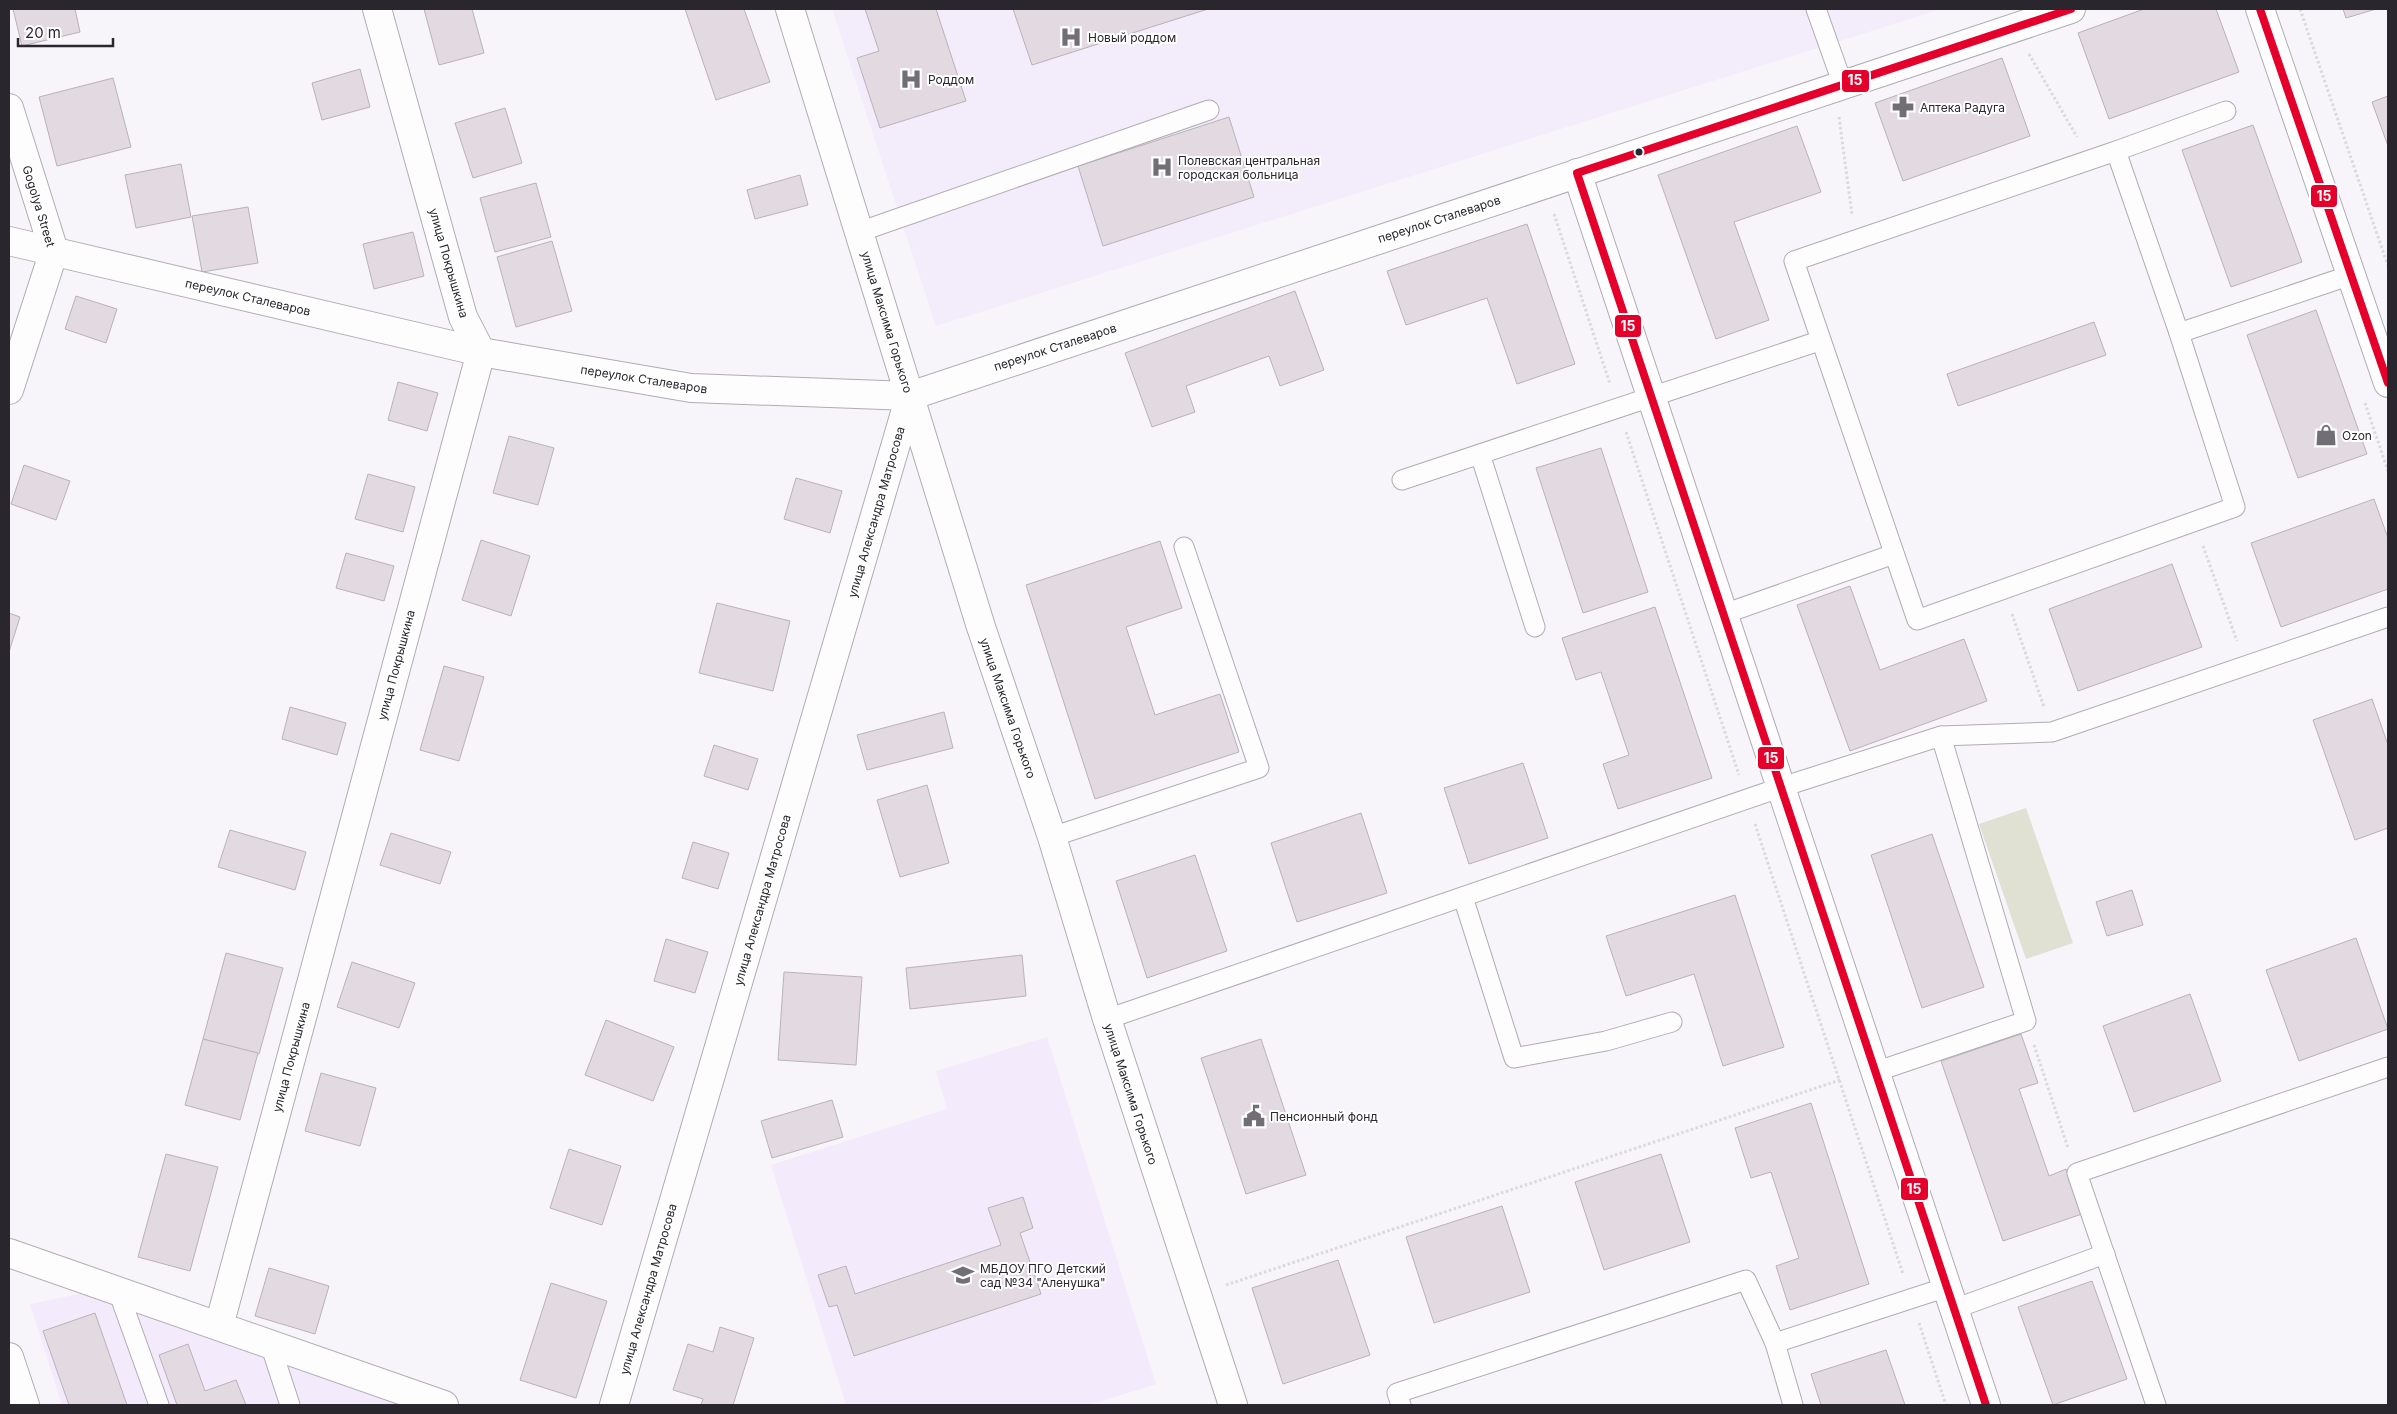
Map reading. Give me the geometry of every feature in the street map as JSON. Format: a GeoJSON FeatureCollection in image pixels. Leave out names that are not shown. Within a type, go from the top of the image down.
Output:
{"type":"FeatureCollection","features":[{"type":"Feature","properties":{"kind":"street","name":"улица Покрышкина"},"geometry":{"type":"LineString","coordinates":[[219,1326],[481,352],[463,317],[377,9]]}},
{"type":"Feature","properties":{"kind":"street","name":"улица Максима Горького"},"geometry":{"type":"LineString","coordinates":[[790,9],[981,626],[1052,837],[1107,1019],[1233,1405]]}},
{"type":"Feature","properties":{"kind":"street","name":"переулок Сталеваров"},"geometry":{"type":"LineString","coordinates":[[9,241],[481,352],[691,388],[910,396],[2071,9]]}},
{"type":"Feature","properties":{"kind":"street"},"geometry":{"type":"LineString","coordinates":[[2260,9],[2388,383]]}},
{"type":"Feature","properties":{"kind":"street","name":"Gogolya Street"},"geometry":{"type":"LineString","coordinates":[[9,108],[54,251],[9,390]]}},
{"type":"Feature","properties":{"kind":"street"},"geometry":{"type":"LineString","coordinates":[[1577,173],[1986,1405]]}},
{"type":"Feature","properties":{"kind":"street","name":"улица Александра Матросова"},"geometry":{"type":"LineString","coordinates":[[614,1405],[910,396]]}},
{"type":"Feature","properties":{"kind":"street"},"geometry":{"type":"LineString","coordinates":[[9,1253],[270,1344],[402,1397],[444,1405]]}},
{"type":"Feature","properties":{"kind":"street"},"geometry":{"type":"LineString","coordinates":[[9,1357],[24,1405]]}},
{"type":"Feature","properties":{"kind":"lane"},"geometry":{"type":"LineString","coordinates":[[1816,9],[1839,86]]}},
{"type":"Feature","properties":{"kind":"lane"},"geometry":{"type":"LineString","coordinates":[[859,232],[1208,110]]}},
{"type":"Feature","properties":{"kind":"lane"},"geometry":{"type":"LineString","coordinates":[[2116,151],[2179,333],[2235,508],[1916,620],[1794,261],[2116,151],[2226,111]]}},
{"type":"Feature","properties":{"kind":"lane"},"geometry":{"type":"LineString","coordinates":[[2179,333],[2351,274]]}},
{"type":"Feature","properties":{"kind":"lane"},"geometry":{"type":"LineString","coordinates":[[1402,480],[1820,341]]}},
{"type":"Feature","properties":{"kind":"lane"},"geometry":{"type":"LineString","coordinates":[[1480,454],[1535,626]]}},
{"type":"Feature","properties":{"kind":"lane"},"geometry":{"type":"LineString","coordinates":[[1052,837],[1259,768],[1184,548]]}},
{"type":"Feature","properties":{"kind":"lane"},"geometry":{"type":"LineString","coordinates":[[1724,614],[1894,554]]}},
{"type":"Feature","properties":{"kind":"lane"},"geometry":{"type":"LineString","coordinates":[[1107,1019],[1782,787],[1941,736],[2052,732],[2388,617]]}},
{"type":"Feature","properties":{"kind":"lane"},"geometry":{"type":"LineString","coordinates":[[1876,1072],[2026,1021],[1941,736]]}},
{"type":"Feature","properties":{"kind":"lane"},"geometry":{"type":"LineString","coordinates":[[1463,898],[1514,1058],[1606,1041],[1672,1022]]}},
{"type":"Feature","properties":{"kind":"lane"},"geometry":{"type":"LineString","coordinates":[[2155,1405],[2077,1172],[2388,1067]]}},
{"type":"Feature","properties":{"kind":"lane"},"geometry":{"type":"LineString","coordinates":[[1775,1343],[1950,1298],[2105,1254]]}},
{"type":"Feature","properties":{"kind":"lane"},"geometry":{"type":"LineString","coordinates":[[1401,1405],[1397,1393],[1746,1280],[1775,1343],[1793,1405]]}},
{"type":"Feature","properties":{"kind":"lane"},"geometry":{"type":"LineString","coordinates":[[118,1291],[160,1405]]}},
{"type":"Feature","properties":{"kind":"lane"},"geometry":{"type":"LineString","coordinates":[[270,1344],[290,1405]]}},
{"type":"Feature","properties":{"kind":"path"},"geometry":{"type":"LineString","coordinates":[[2300,9],[2388,266]]}},
{"type":"Feature","properties":{"kind":"path"},"geometry":{"type":"LineString","coordinates":[[2013,28],[2090,160]]}},
{"type":"Feature","properties":{"kind":"path"},"geometry":{"type":"LineString","coordinates":[[1839,86],[1856,240]]}},
{"type":"Feature","properties":{"kind":"path"},"geometry":{"type":"LineString","coordinates":[[2194,522],[2246,666]]}},
{"type":"Feature","properties":{"kind":"path"},"geometry":{"type":"LineString","coordinates":[[2004,590],[2052,732]]}},
{"type":"Feature","properties":{"kind":"path"},"geometry":{"type":"LineString","coordinates":[[2026,1021],[2077,1172]]}},
{"type":"Feature","properties":{"kind":"path"},"geometry":{"type":"LineString","coordinates":[[1196,1295],[1840,1080]]}},
{"type":"Feature","properties":{"kind":"shaded area","name":"Полевская центральная городская больница"},"geometry":{"type":"Polygon","coordinates":[[[832,9],[1941,9],[936,326],[832,9]]]}},
{"type":"Feature","properties":{"kind":"shaded area"},"geometry":{"type":"Polygon","coordinates":[[[2026,808],[2073,943],[2026,959],[1979,824],[2026,808]]]}},
{"type":"Feature","properties":{"kind":"shaded area","name":"МБДОУ ПГО Детский сад №34 \"Аленушка\""},"geometry":{"type":"Polygon","coordinates":[[[1047,1037],[1156,1384],[1089,1405],[846,1405],[771,1165],[947,1109],[936,1071],[1047,1037]]]}},
{"type":"Feature","properties":{"kind":"shaded area"},"geometry":{"type":"Polygon","coordinates":[[[89,1292],[410,1405],[62,1405],[30,1304],[89,1292]]]}},
{"type":"Feature","properties":{"kind":"building"},"geometry":{"type":"Polygon","coordinates":[[[13,9],[75,9],[80,32],[22,46],[13,9]]]}},
{"type":"Feature","properties":{"kind":"building"},"geometry":{"type":"Polygon","coordinates":[[[424,9],[472,9],[484,53],[439,65],[424,9]]]}},
{"type":"Feature","properties":{"kind":"building"},"geometry":{"type":"Polygon","coordinates":[[[685,9],[744,9],[770,82],[716,100],[685,9]]]}},
{"type":"Feature","properties":{"kind":"building","name":"Роддом"},"geometry":{"type":"Polygon","coordinates":[[[865,9],[936,9],[966,101],[880,128],[857,58],[879,51],[865,9]]]}},
{"type":"Feature","properties":{"kind":"building","name":"Новый роддом"},"geometry":{"type":"Polygon","coordinates":[[[1013,9],[1208,9],[1032,65],[1013,9]]]}},
{"type":"Feature","properties":{"kind":"building"},"geometry":{"type":"Polygon","coordinates":[[[2144,9],[2216,9],[2239,72],[2109,119],[2078,33],[2144,9]]]}},
{"type":"Feature","properties":{"kind":"building"},"geometry":{"type":"Polygon","coordinates":[[[2343,9],[2376,9],[2346,18],[2343,9]]]}},
{"type":"Feature","properties":{"kind":"building"},"geometry":{"type":"Polygon","coordinates":[[[2002,58],[2030,136],[1903,181],[1875,103],[2002,58]]]}},
{"type":"Feature","properties":{"kind":"building"},"geometry":{"type":"Polygon","coordinates":[[[360,69],[370,107],[322,120],[312,83],[360,69]]]}},
{"type":"Feature","properties":{"kind":"building"},"geometry":{"type":"Polygon","coordinates":[[[113,78],[131,147],[57,166],[39,97],[113,78]]]}},
{"type":"Feature","properties":{"kind":"building"},"geometry":{"type":"Polygon","coordinates":[[[2388,96],[2388,146],[2372,102],[2388,96]]]}},
{"type":"Feature","properties":{"kind":"building"},"geometry":{"type":"Polygon","coordinates":[[[505,108],[522,163],[473,178],[455,123],[505,108]]]}},
{"type":"Feature","properties":{"kind":"building"},"geometry":{"type":"Polygon","coordinates":[[[1229,117],[1254,197],[1103,246],[1078,166],[1229,117]]]}},
{"type":"Feature","properties":{"kind":"building"},"geometry":{"type":"Polygon","coordinates":[[[2253,125],[2302,262],[2231,287],[2182,150],[2253,125]]]}},
{"type":"Feature","properties":{"kind":"building"},"geometry":{"type":"Polygon","coordinates":[[[1797,126],[1821,192],[1734,222],[1769,320],[1716,339],[1658,175],[1797,126]]]}},
{"type":"Feature","properties":{"kind":"building"},"geometry":{"type":"Polygon","coordinates":[[[181,164],[191,217],[136,228],[125,175],[181,164]]]}},
{"type":"Feature","properties":{"kind":"building"},"geometry":{"type":"Polygon","coordinates":[[[800,175],[808,205],[755,219],[747,190],[800,175]]]}},
{"type":"Feature","properties":{"kind":"building"},"geometry":{"type":"Polygon","coordinates":[[[536,183],[551,237],[495,252],[480,198],[536,183]]]}},
{"type":"Feature","properties":{"kind":"building"},"geometry":{"type":"Polygon","coordinates":[[[248,207],[258,263],[202,272],[192,216],[248,207]]]}},
{"type":"Feature","properties":{"kind":"building"},"geometry":{"type":"Polygon","coordinates":[[[1527,224],[1575,364],[1517,384],[1487,298],[1406,325],[1387,271],[1527,224]]]}},
{"type":"Feature","properties":{"kind":"building"},"geometry":{"type":"Polygon","coordinates":[[[413,232],[424,276],[374,289],[363,244],[413,232]]]}},
{"type":"Feature","properties":{"kind":"building"},"geometry":{"type":"Polygon","coordinates":[[[552,241],[572,311],[516,327],[497,257],[552,241]]]}},
{"type":"Feature","properties":{"kind":"building"},"geometry":{"type":"Polygon","coordinates":[[[1295,291],[1324,370],[1280,386],[1269,356],[1186,386],[1195,412],[1152,427],[1125,353],[1295,291]]]}},
{"type":"Feature","properties":{"kind":"building"},"geometry":{"type":"Polygon","coordinates":[[[76,296],[117,309],[106,343],[65,329],[76,296]]]}},
{"type":"Feature","properties":{"kind":"building"},"geometry":{"type":"Polygon","coordinates":[[[2316,310],[2367,454],[2298,478],[2247,335],[2316,310]]]}},
{"type":"Feature","properties":{"kind":"building"},"geometry":{"type":"Polygon","coordinates":[[[2094,322],[2106,355],[1958,406],[1947,374],[2094,322]]]}},
{"type":"Feature","properties":{"kind":"building"},"geometry":{"type":"Polygon","coordinates":[[[398,382],[438,393],[427,431],[388,420],[398,382]]]}},
{"type":"Feature","properties":{"kind":"building"},"geometry":{"type":"Polygon","coordinates":[[[509,436],[554,448],[538,505],[493,493],[509,436]]]}},
{"type":"Feature","properties":{"kind":"building"},"geometry":{"type":"Polygon","coordinates":[[[1601,448],[1648,592],[1583,613],[1536,468],[1601,448]]]}},
{"type":"Feature","properties":{"kind":"building"},"geometry":{"type":"Polygon","coordinates":[[[24,465],[70,481],[56,520],[11,504],[24,465]]]}},
{"type":"Feature","properties":{"kind":"building"},"geometry":{"type":"Polygon","coordinates":[[[368,474],[415,487],[403,532],[355,519],[368,474]]]}},
{"type":"Feature","properties":{"kind":"building"},"geometry":{"type":"Polygon","coordinates":[[[796,478],[842,491],[830,533],[784,519],[796,478]]]}},
{"type":"Feature","properties":{"kind":"building"},"geometry":{"type":"Polygon","coordinates":[[[2374,499],[2388,538],[2388,589],[2281,627],[2251,543],[2374,499]]]}},
{"type":"Feature","properties":{"kind":"building"},"geometry":{"type":"Polygon","coordinates":[[[481,540],[530,556],[511,616],[462,600],[481,540]]]}},
{"type":"Feature","properties":{"kind":"building"},"geometry":{"type":"Polygon","coordinates":[[[1160,541],[1182,608],[1126,627],[1155,715],[1220,694],[1239,752],[1095,799],[1026,585],[1160,541]]]}},
{"type":"Feature","properties":{"kind":"building"},"geometry":{"type":"Polygon","coordinates":[[[346,553],[394,566],[384,601],[336,588],[346,553]]]}},
{"type":"Feature","properties":{"kind":"building"},"geometry":{"type":"Polygon","coordinates":[[[2172,564],[2202,647],[2078,691],[2049,609],[2172,564]]]}},
{"type":"Feature","properties":{"kind":"building"},"geometry":{"type":"Polygon","coordinates":[[[1850,586],[1880,670],[1964,639],[1987,701],[1850,751],[1797,605],[1850,586]]]}},
{"type":"Feature","properties":{"kind":"building"},"geometry":{"type":"Polygon","coordinates":[[[717,603],[790,621],[773,691],[699,673],[717,603]]]}},
{"type":"Feature","properties":{"kind":"building"},"geometry":{"type":"Polygon","coordinates":[[[1655,607],[1712,778],[1618,809],[1603,764],[1629,755],[1601,672],[1576,680],[1562,638],[1655,607]]]}},
{"type":"Feature","properties":{"kind":"building"},"geometry":{"type":"Polygon","coordinates":[[[9,613],[20,617],[9,652],[9,613]]]}},
{"type":"Feature","properties":{"kind":"building"},"geometry":{"type":"Polygon","coordinates":[[[444,666],[484,677],[459,761],[420,750],[444,666]]]}},
{"type":"Feature","properties":{"kind":"building"},"geometry":{"type":"Polygon","coordinates":[[[2372,699],[2388,745],[2388,828],[2355,840],[2313,720],[2372,699]]]}},
{"type":"Feature","properties":{"kind":"building"},"geometry":{"type":"Polygon","coordinates":[[[290,707],[346,723],[337,755],[282,739],[290,707]]]}},
{"type":"Feature","properties":{"kind":"building"},"geometry":{"type":"Polygon","coordinates":[[[944,712],[953,748],[867,770],[857,735],[944,712]]]}},
{"type":"Feature","properties":{"kind":"building"},"geometry":{"type":"Polygon","coordinates":[[[714,745],[758,759],[748,790],[704,776],[714,745]]]}},
{"type":"Feature","properties":{"kind":"building"},"geometry":{"type":"Polygon","coordinates":[[[1523,763],[1548,838],[1469,864],[1444,788],[1523,763]]]}},
{"type":"Feature","properties":{"kind":"building"},"geometry":{"type":"Polygon","coordinates":[[[927,785],[949,863],[900,877],[877,800],[927,785]]]}},
{"type":"Feature","properties":{"kind":"building"},"geometry":{"type":"Polygon","coordinates":[[[1361,813],[1387,893],[1297,922],[1271,843],[1361,813]]]}},
{"type":"Feature","properties":{"kind":"building"},"geometry":{"type":"Polygon","coordinates":[[[230,830],[306,852],[295,890],[218,867],[230,830]]]}},
{"type":"Feature","properties":{"kind":"building"},"geometry":{"type":"Polygon","coordinates":[[[391,833],[451,852],[440,884],[380,865],[391,833]]]}},
{"type":"Feature","properties":{"kind":"building"},"geometry":{"type":"Polygon","coordinates":[[[1932,834],[1984,987],[1922,1008],[1871,855],[1932,834]]]}},
{"type":"Feature","properties":{"kind":"building"},"geometry":{"type":"Polygon","coordinates":[[[693,842],[729,853],[718,889],[682,878],[693,842]]]}},
{"type":"Feature","properties":{"kind":"building"},"geometry":{"type":"Polygon","coordinates":[[[1195,855],[1227,951],[1147,978],[1116,881],[1195,855]]]}},
{"type":"Feature","properties":{"kind":"building"},"geometry":{"type":"Polygon","coordinates":[[[2132,890],[2143,925],[2107,936],[2096,902],[2132,890]]]}},
{"type":"Feature","properties":{"kind":"building"},"geometry":{"type":"Polygon","coordinates":[[[1735,895],[1784,1047],[1723,1066],[1694,974],[1626,996],[1606,936],[1735,895]]]}},
{"type":"Feature","properties":{"kind":"building"},"geometry":{"type":"Polygon","coordinates":[[[2356,938],[2388,1029],[2299,1061],[2266,970],[2356,938]]]}},
{"type":"Feature","properties":{"kind":"building"},"geometry":{"type":"Polygon","coordinates":[[[666,939],[708,952],[695,993],[654,981],[666,939]]]}},
{"type":"Feature","properties":{"kind":"building"},"geometry":{"type":"Polygon","coordinates":[[[226,953],[283,968],[259,1054],[203,1039],[226,953]]]}},
{"type":"Feature","properties":{"kind":"building"},"geometry":{"type":"Polygon","coordinates":[[[1022,955],[1026,996],[910,1009],[906,968],[1022,955]]]}},
{"type":"Feature","properties":{"kind":"building"},"geometry":{"type":"Polygon","coordinates":[[[352,962],[415,983],[399,1028],[337,1007],[352,962]]]}},
{"type":"Feature","properties":{"kind":"building"},"geometry":{"type":"Polygon","coordinates":[[[784,972],[862,977],[856,1065],[778,1060],[784,972]]]}},
{"type":"Feature","properties":{"kind":"building"},"geometry":{"type":"Polygon","coordinates":[[[2190,994],[2221,1081],[2134,1112],[2103,1026],[2190,994]]]}},
{"type":"Feature","properties":{"kind":"building"},"geometry":{"type":"Polygon","coordinates":[[[606,1020],[674,1047],[653,1101],[585,1075],[606,1020]]]}},
{"type":"Feature","properties":{"kind":"building"},"geometry":{"type":"Polygon","coordinates":[[[2021,1034],[2038,1083],[2019,1089],[2049,1176],[2066,1169],[2082,1214],[2003,1241],[1941,1061],[2021,1034]]]}},
{"type":"Feature","properties":{"kind":"building"},"geometry":{"type":"Polygon","coordinates":[[[203,1039],[258,1053],[240,1120],[185,1105],[203,1039]]]}},
{"type":"Feature","properties":{"kind":"building","name":"Пенсионный фонд"},"geometry":{"type":"Polygon","coordinates":[[[1261,1039],[1306,1175],[1246,1194],[1201,1058],[1261,1039]]]}},
{"type":"Feature","properties":{"kind":"building"},"geometry":{"type":"Polygon","coordinates":[[[321,1073],[376,1088],[360,1146],[305,1131],[321,1073]]]}},
{"type":"Feature","properties":{"kind":"building"},"geometry":{"type":"Polygon","coordinates":[[[832,1100],[843,1137],[772,1158],[761,1121],[832,1100]]]}},
{"type":"Feature","properties":{"kind":"building"},"geometry":{"type":"Polygon","coordinates":[[[1811,1103],[1869,1284],[1790,1310],[1776,1266],[1799,1258],[1771,1172],[1751,1178],[1735,1128],[1811,1103]]]}},
{"type":"Feature","properties":{"kind":"building"},"geometry":{"type":"Polygon","coordinates":[[[569,1149],[621,1166],[602,1225],[550,1208],[569,1149]]]}},
{"type":"Feature","properties":{"kind":"building"},"geometry":{"type":"Polygon","coordinates":[[[166,1154],[218,1167],[190,1271],[138,1257],[166,1154]]]}},
{"type":"Feature","properties":{"kind":"building"},"geometry":{"type":"Polygon","coordinates":[[[1661,1154],[1690,1242],[1604,1270],[1575,1182],[1661,1154]]]}},
{"type":"Feature","properties":{"kind":"building"},"geometry":{"type":"Polygon","coordinates":[[[1023,1197],[1033,1228],[1020,1233],[1041,1294],[854,1356],[837,1305],[829,1307],[818,1275],[846,1266],[855,1294],[1001,1245],[988,1208],[1023,1197]]]}},
{"type":"Feature","properties":{"kind":"building"},"geometry":{"type":"Polygon","coordinates":[[[1502,1206],[1530,1292],[1434,1323],[1406,1237],[1502,1206]]]}},
{"type":"Feature","properties":{"kind":"building"},"geometry":{"type":"Polygon","coordinates":[[[1338,1260],[1370,1355],[1283,1384],[1252,1288],[1338,1260]]]}},
{"type":"Feature","properties":{"kind":"building"},"geometry":{"type":"Polygon","coordinates":[[[269,1268],[329,1286],[315,1334],[255,1316],[269,1268]]]}},
{"type":"Feature","properties":{"kind":"building"},"geometry":{"type":"Polygon","coordinates":[[[2092,1281],[2127,1379],[2053,1405],[2018,1307],[2092,1281]]]}},
{"type":"Feature","properties":{"kind":"building"},"geometry":{"type":"Polygon","coordinates":[[[551,1283],[607,1301],[576,1398],[520,1380],[551,1283]]]}},
{"type":"Feature","properties":{"kind":"building"},"geometry":{"type":"Polygon","coordinates":[[[95,1313],[127,1405],[69,1405],[43,1331],[95,1313]]]}},
{"type":"Feature","properties":{"kind":"building"},"geometry":{"type":"Polygon","coordinates":[[[720,1327],[754,1338],[733,1405],[701,1405],[703,1399],[673,1390],[688,1344],[713,1352],[720,1327]]]}},
{"type":"Feature","properties":{"kind":"building"},"geometry":{"type":"Polygon","coordinates":[[[188,1344],[205,1391],[236,1380],[246,1405],[177,1405],[159,1355],[188,1344]]]}},
{"type":"Feature","properties":{"kind":"building"},"geometry":{"type":"Polygon","coordinates":[[[1886,1350],[1905,1405],[1821,1405],[1811,1374],[1886,1350]]]}},
{"type":"Feature","properties":{"kind":"transit line","name":"15"},"geometry":{"type":"LineString","coordinates":[[1986,1405],[1577,173],[2071,9]]}},
{"type":"Feature","properties":{"kind":"transit line","name":"15"},"geometry":{"type":"LineString","coordinates":[[2260,9],[2388,383]]}},
{"type":"Feature","properties":{"kind":"place","name":"Новый роддом"},"geometry":{"type":"Point","coordinates":[1071,37]}},
{"type":"Feature","properties":{"kind":"place","name":"Роддом"},"geometry":{"type":"Point","coordinates":[911,79]}},
{"type":"Feature","properties":{"kind":"place","name":"Аптека Радуга"},"geometry":{"type":"Point","coordinates":[1903,107]}},
{"type":"Feature","properties":{"kind":"place","name":"Полевская центральная городская больница"},"geometry":{"type":"Point","coordinates":[1162,167]}},
{"type":"Feature","properties":{"kind":"place","name":"Ozon"},"geometry":{"type":"Point","coordinates":[2326,435]}},
{"type":"Feature","properties":{"kind":"place","name":"Пенсионный фонд"},"geometry":{"type":"Point","coordinates":[1254,1116]}},
{"type":"Feature","properties":{"kind":"place","name":"МБДОУ ПГО Детский сад №34 \"Аленушка\""},"geometry":{"type":"Point","coordinates":[963,1275]}}]}
